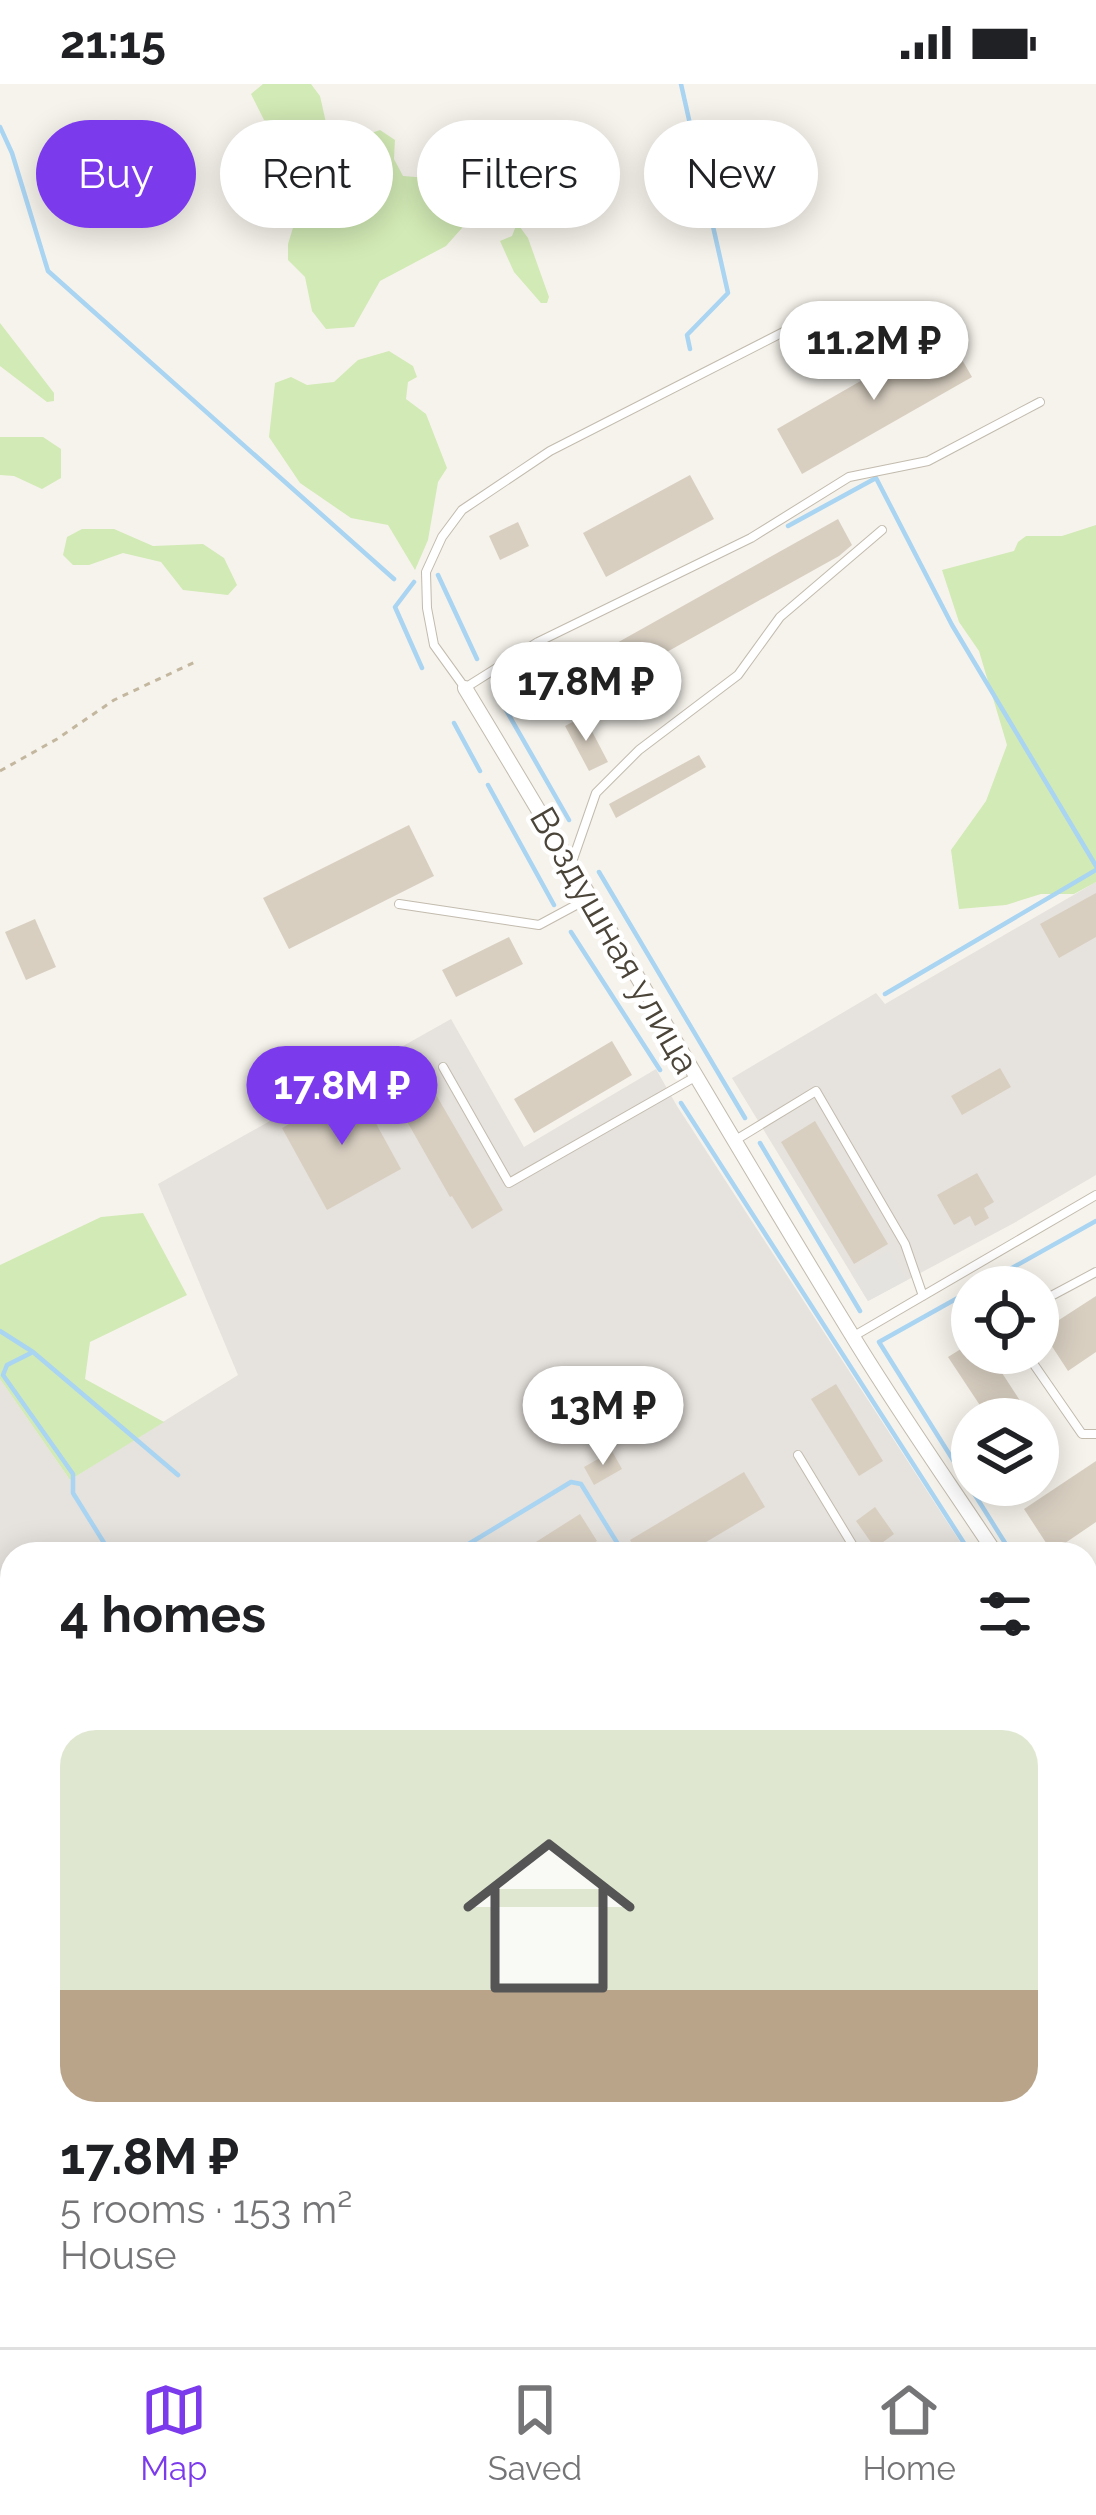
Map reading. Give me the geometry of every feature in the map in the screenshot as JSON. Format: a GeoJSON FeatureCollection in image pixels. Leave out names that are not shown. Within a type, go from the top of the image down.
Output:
{"type":"FeatureCollection","features":[{"type":"Feature","properties":{"kind":"street","name":"Воздушная улица"},"geometry":{"type":"LineString","coordinates":[[465,688],[853,1337],[988,1542]]}},
{"type":"Feature","properties":{"kind":"lane"},"geometry":{"type":"LineString","coordinates":[[806,322],[550,451],[462,511],[442,537],[426,572],[434,645],[465,688],[538,642],[751,538],[849,477],[928,461],[1040,402]]}},
{"type":"Feature","properties":{"kind":"lane"},"geometry":{"type":"LineString","coordinates":[[572,863],[596,793],[639,749],[738,675],[780,617],[882,530]]}},
{"type":"Feature","properties":{"kind":"lane"},"geometry":{"type":"LineString","coordinates":[[399,904],[539,925],[592,897]]}},
{"type":"Feature","properties":{"kind":"lane"},"geometry":{"type":"LineString","coordinates":[[443,1067],[509,1183],[695,1077]]}},
{"type":"Feature","properties":{"kind":"lane"},"geometry":{"type":"LineString","coordinates":[[734,1142],[816,1091],[905,1244],[923,1296]]}},
{"type":"Feature","properties":{"kind":"lane"},"geometry":{"type":"LineString","coordinates":[[853,1337],[1096,1195]]}},
{"type":"Feature","properties":{"kind":"lane"},"geometry":{"type":"LineString","coordinates":[[1059,1292],[1096,1272]]}},
{"type":"Feature","properties":{"kind":"lane"},"geometry":{"type":"LineString","coordinates":[[1041,1374],[1082,1434],[1096,1434]]}},
{"type":"Feature","properties":{"kind":"lane"},"geometry":{"type":"LineString","coordinates":[[798,1455],[851,1542]]}},
{"type":"Feature","properties":{"kind":"path"},"geometry":{"type":"LineString","coordinates":[[0,771],[114,700],[194,662]]}},
{"type":"Feature","properties":{"kind":"shaded area"},"geometry":{"type":"Polygon","coordinates":[[[1096,882],[1096,1175],[868,1301],[732,1078],[876,993],[885,1004],[1096,882]]]}},
{"type":"Feature","properties":{"kind":"shaded area"},"geometry":{"type":"Polygon","coordinates":[[[451,1019],[524,1147],[656,1069],[960,1542],[0,1542],[0,1379],[70,1480],[238,1375],[158,1184],[451,1019]]]}},
{"type":"Feature","properties":{"kind":"shaded area"},"geometry":{"type":"Polygon","coordinates":[[[889,1250],[907,1280],[868,1301],[851,1273],[889,1250]]]}},
{"type":"Feature","properties":{"kind":"green space"},"geometry":{"type":"Polygon","coordinates":[[[263,84],[311,84],[320,96],[325,120],[264,120],[251,94],[263,84]]]}},
{"type":"Feature","properties":{"kind":"green space"},"geometry":{"type":"Polygon","coordinates":[[[393,139],[394,159],[403,176],[417,177],[417,228],[462,228],[446,246],[380,281],[354,327],[326,329],[312,311],[305,277],[288,260],[293,228],[393,228],[393,139]]]}},
{"type":"Feature","properties":{"kind":"green space"},"geometry":{"type":"Polygon","coordinates":[[[515,228],[521,228],[528,238],[549,297],[547,303],[541,303],[514,272],[500,241],[512,236],[515,228]]]}},
{"type":"Feature","properties":{"kind":"green space"},"geometry":{"type":"Polygon","coordinates":[[[0,323],[54,393],[54,401],[47,402],[0,366],[0,323]]]}},
{"type":"Feature","properties":{"kind":"green space"},"geometry":{"type":"Polygon","coordinates":[[[389,351],[413,366],[417,377],[408,382],[406,399],[426,414],[447,468],[438,482],[428,540],[415,570],[388,525],[351,518],[300,483],[269,437],[275,383],[291,377],[307,385],[334,382],[358,360],[389,351]]]}},
{"type":"Feature","properties":{"kind":"green space"},"geometry":{"type":"Polygon","coordinates":[[[0,437],[43,437],[61,449],[61,478],[42,489],[0,475],[0,437]]]}},
{"type":"Feature","properties":{"kind":"green space"},"geometry":{"type":"Polygon","coordinates":[[[1096,525],[1096,882],[1074,894],[1041,894],[1006,905],[959,909],[951,850],[986,801],[1007,745],[979,651],[959,622],[942,570],[1014,551],[1026,536],[1062,536],[1096,525]]]}},
{"type":"Feature","properties":{"kind":"green space"},"geometry":{"type":"Polygon","coordinates":[[[82,529],[114,529],[153,546],[203,544],[224,558],[237,585],[228,595],[183,590],[161,562],[123,553],[89,565],[73,565],[63,555],[67,537],[82,529]]]}},
{"type":"Feature","properties":{"kind":"green space"},"geometry":{"type":"Polygon","coordinates":[[[143,1213],[187,1295],[90,1342],[85,1379],[164,1422],[70,1480],[0,1379],[0,1265],[101,1217],[143,1213]]]}},
{"type":"Feature","properties":{"kind":"building"},"geometry":{"type":"Polygon","coordinates":[[[946,332],[972,377],[802,474],[777,429],[946,332]]]}},
{"type":"Feature","properties":{"kind":"building"},"geometry":{"type":"Polygon","coordinates":[[[690,475],[714,519],[606,577],[583,533],[690,475]]]}},
{"type":"Feature","properties":{"kind":"building"},"geometry":{"type":"Polygon","coordinates":[[[838,519],[852,545],[839,556],[622,677],[606,649],[838,519]]]}},
{"type":"Feature","properties":{"kind":"building"},"geometry":{"type":"Polygon","coordinates":[[[518,522],[529,546],[500,560],[489,536],[518,522]]]}},
{"type":"Feature","properties":{"kind":"building"},"geometry":{"type":"Polygon","coordinates":[[[584,716],[608,762],[589,771],[565,726],[584,716]]]}},
{"type":"Feature","properties":{"kind":"building"},"geometry":{"type":"Polygon","coordinates":[[[699,755],[706,767],[616,818],[609,804],[699,755]]]}},
{"type":"Feature","properties":{"kind":"building"},"geometry":{"type":"Polygon","coordinates":[[[409,825],[434,876],[289,949],[263,898],[409,825]]]}},
{"type":"Feature","properties":{"kind":"building"},"geometry":{"type":"Polygon","coordinates":[[[1096,893],[1096,937],[1059,958],[1040,924],[1096,893]]]}},
{"type":"Feature","properties":{"kind":"building"},"geometry":{"type":"Polygon","coordinates":[[[35,919],[56,967],[26,980],[5,932],[35,919]]]}},
{"type":"Feature","properties":{"kind":"building"},"geometry":{"type":"Polygon","coordinates":[[[509,937],[523,964],[456,997],[442,970],[509,937]]]}},
{"type":"Feature","properties":{"kind":"building"},"geometry":{"type":"Polygon","coordinates":[[[612,1041],[632,1075],[534,1133],[514,1099],[612,1041]]]}},
{"type":"Feature","properties":{"kind":"building"},"geometry":{"type":"Polygon","coordinates":[[[417,1062],[503,1210],[472,1229],[384,1081],[417,1062]]]}},
{"type":"Feature","properties":{"kind":"building"},"geometry":{"type":"Polygon","coordinates":[[[1000,1068],[1011,1087],[962,1115],[951,1096],[1000,1068]]]}},
{"type":"Feature","properties":{"kind":"building"},"geometry":{"type":"Polygon","coordinates":[[[356,1087],[401,1169],[327,1210],[282,1128],[356,1087]]]}},
{"type":"Feature","properties":{"kind":"building"},"geometry":{"type":"Polygon","coordinates":[[[815,1121],[888,1244],[854,1264],[781,1142],[815,1121]]]}},
{"type":"Feature","properties":{"kind":"building"},"geometry":{"type":"Polygon","coordinates":[[[977,1173],[994,1202],[984,1208],[989,1218],[975,1226],[970,1216],[954,1225],[937,1195],[977,1173]]]}},
{"type":"Feature","properties":{"kind":"building"},"geometry":{"type":"Polygon","coordinates":[[[1096,1296],[1096,1352],[1068,1371],[1059,1357],[1059,1320],[1096,1296]]]}},
{"type":"Feature","properties":{"kind":"building"},"geometry":{"type":"Polygon","coordinates":[[[959,1374],[1003,1374],[1018,1398],[975,1398],[959,1374]]]}},
{"type":"Feature","properties":{"kind":"building"},"geometry":{"type":"Polygon","coordinates":[[[836,1384],[883,1461],[859,1476],[811,1399],[836,1384]]]}},
{"type":"Feature","properties":{"kind":"building"},"geometry":{"type":"Polygon","coordinates":[[[612,1451],[622,1469],[594,1485],[584,1467],[612,1451]]]}},
{"type":"Feature","properties":{"kind":"building"},"geometry":{"type":"Polygon","coordinates":[[[1096,1461],[1096,1522],[1067,1542],[1045,1542],[1024,1509],[1059,1506],[1059,1486],[1096,1461]]]}},
{"type":"Feature","properties":{"kind":"building"},"geometry":{"type":"Polygon","coordinates":[[[744,1472],[765,1507],[706,1542],[630,1540],[744,1472]]]}},
{"type":"Feature","properties":{"kind":"building"},"geometry":{"type":"Polygon","coordinates":[[[875,1507],[894,1534],[883,1542],[871,1542],[856,1521],[875,1507]]]}},
{"type":"Feature","properties":{"kind":"building"},"geometry":{"type":"Polygon","coordinates":[[[580,1514],[597,1541],[595,1542],[536,1542],[580,1514]]]}},
{"type":"Feature","properties":{"kind":"waterway"},"geometry":{"type":"LineString","coordinates":[[681,84],[728,293],[687,335],[690,349]]}},
{"type":"Feature","properties":{"kind":"waterway"},"geometry":{"type":"LineString","coordinates":[[0,127],[48,271],[394,579]]}},
{"type":"Feature","properties":{"kind":"waterway"},"geometry":{"type":"LineString","coordinates":[[788,526],[876,478],[952,625],[1096,866]]}},
{"type":"Feature","properties":{"kind":"waterway"},"geometry":{"type":"LineString","coordinates":[[438,575],[477,659]]}},
{"type":"Feature","properties":{"kind":"waterway"},"geometry":{"type":"LineString","coordinates":[[414,582],[395,607],[422,668]]}},
{"type":"Feature","properties":{"kind":"waterway"},"geometry":{"type":"LineString","coordinates":[[494,689],[569,820]]}},
{"type":"Feature","properties":{"kind":"waterway"},"geometry":{"type":"LineString","coordinates":[[454,723],[480,771]]}},
{"type":"Feature","properties":{"kind":"waterway"},"geometry":{"type":"LineString","coordinates":[[488,785],[554,905]]}},
{"type":"Feature","properties":{"kind":"waterway"},"geometry":{"type":"LineString","coordinates":[[885,994],[1096,870]]}},
{"type":"Feature","properties":{"kind":"waterway"},"geometry":{"type":"LineString","coordinates":[[599,872],[745,1118]]}},
{"type":"Feature","properties":{"kind":"waterway"},"geometry":{"type":"LineString","coordinates":[[571,932],[660,1070]]}},
{"type":"Feature","properties":{"kind":"waterway"},"geometry":{"type":"LineString","coordinates":[[681,1103],[963,1542]]}},
{"type":"Feature","properties":{"kind":"waterway"},"geometry":{"type":"LineString","coordinates":[[760,1143],[860,1311]]}},
{"type":"Feature","properties":{"kind":"waterway"},"geometry":{"type":"LineString","coordinates":[[1016,1266],[1096,1221]]}},
{"type":"Feature","properties":{"kind":"waterway"},"geometry":{"type":"LineString","coordinates":[[951,1302],[879,1342],[1004,1542]]}},
{"type":"Feature","properties":{"kind":"waterway"},"geometry":{"type":"LineString","coordinates":[[0,1331],[33,1352],[178,1475]]}},
{"type":"Feature","properties":{"kind":"waterway"},"geometry":{"type":"LineString","coordinates":[[33,1352],[7,1365],[3,1375],[73,1474],[73,1493],[104,1542]]}},
{"type":"Feature","properties":{"kind":"waterway"},"geometry":{"type":"LineString","coordinates":[[472,1542],[571,1482],[581,1484],[617,1542]]}}]}
